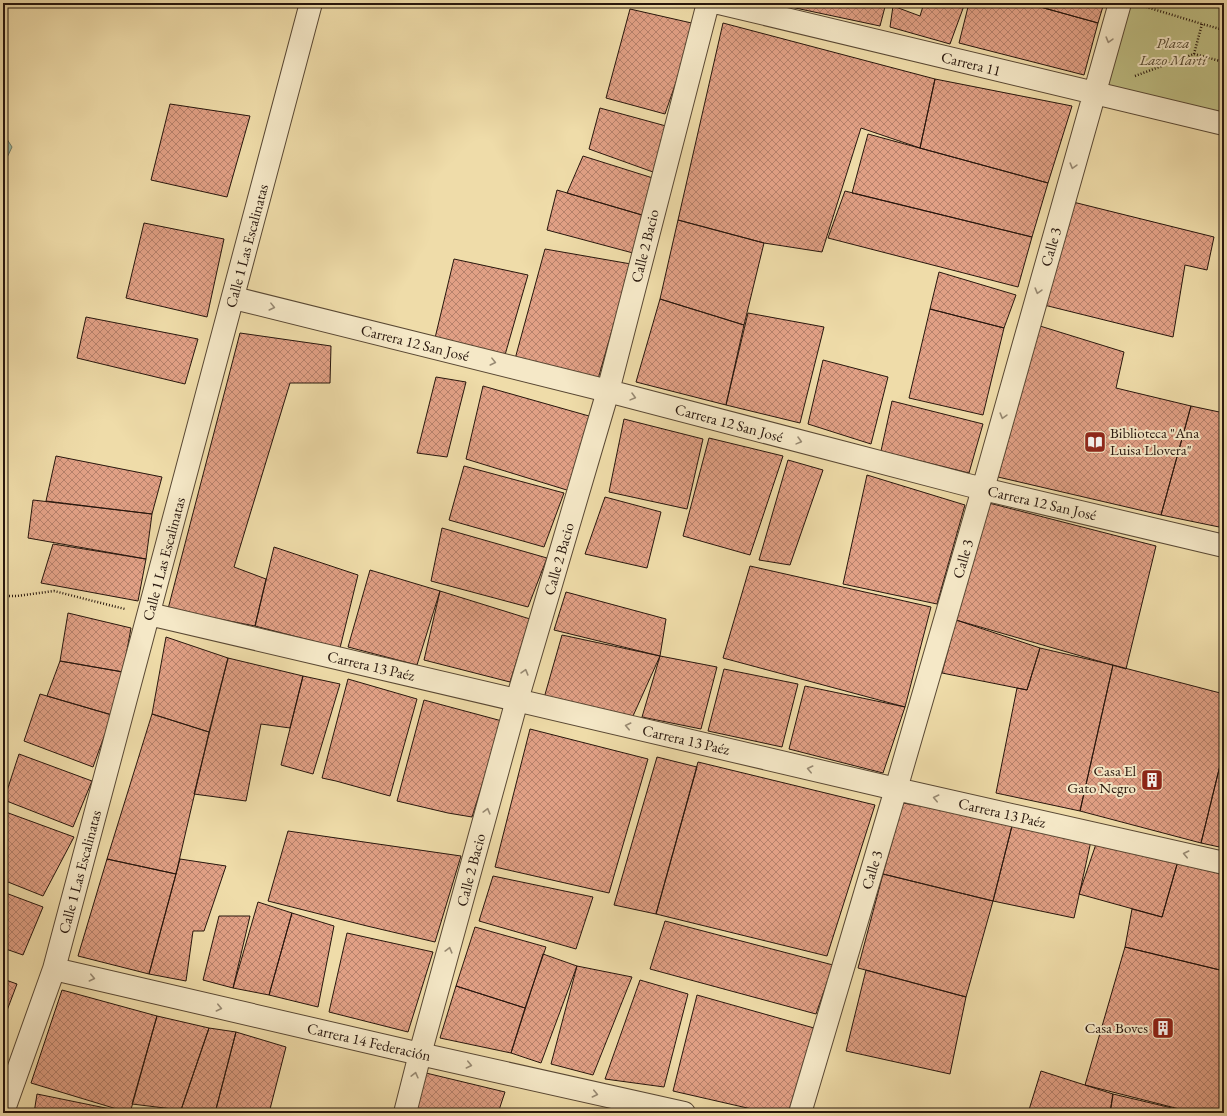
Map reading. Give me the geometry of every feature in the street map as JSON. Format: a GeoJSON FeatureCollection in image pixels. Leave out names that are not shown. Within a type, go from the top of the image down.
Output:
{"type":"FeatureCollection","features":[{"type":"Feature","properties":{"kind":"street","name":"Calle 1 Las Escalinatas"},"geometry":{"type":"LineString","coordinates":[[3,1112],[54,969],[234,298],[311,3]]}},
{"type":"Feature","properties":{"kind":"street","name":"Calle 2 Bacio"},"geometry":{"type":"LineString","coordinates":[[405,1113],[517,700],[608,391],[708,3]]}},
{"type":"Feature","properties":{"kind":"street","name":"Carrera 11"},"geometry":{"type":"LineString","coordinates":[[719,3],[1224,124]]}},
{"type":"Feature","properties":{"kind":"street","name":"Calle 3"},"geometry":{"type":"LineString","coordinates":[[800,1113],[983,489],[1120,3]]}},
{"type":"Feature","properties":{"kind":"street","name":"Carrera 12 San José"},"geometry":{"type":"LineString","coordinates":[[234,298],[608,391],[983,489],[1224,546]]}},
{"type":"Feature","properties":{"kind":"street","name":"Carrera 13 Paéz"},"geometry":{"type":"LineString","coordinates":[[149,614],[896,789],[1224,862]]}},
{"type":"Feature","properties":{"kind":"street","name":"Carrera 14 Federación"},"geometry":{"type":"LineString","coordinates":[[54,969],[420,1054],[684,1113]]}},
{"type":"Feature","properties":{"kind":"path"},"geometry":{"type":"LineString","coordinates":[[1141,5],[1224,30]]}},
{"type":"Feature","properties":{"kind":"path"},"geometry":{"type":"LineString","coordinates":[[1194,54],[1202,24]]}},
{"type":"Feature","properties":{"kind":"path"},"geometry":{"type":"LineString","coordinates":[[1128,78],[1194,54],[1224,62]]}},
{"type":"Feature","properties":{"kind":"path"},"geometry":{"type":"LineString","coordinates":[[3,596],[17,596],[54,591],[93,602],[149,614]]}},
{"type":"Feature","properties":{"kind":"green space","name":"Plaza Lazo Martí"},"geometry":{"type":"Polygon","coordinates":[[[1130,3],[1224,3],[1224,114],[1106,87],[1130,3]]]}},
{"type":"Feature","properties":{"kind":"shaded area"},"geometry":{"type":"Polygon","coordinates":[[[3,133],[12,147],[3,166],[3,133]]]}},
{"type":"Feature","properties":{"kind":"building"},"geometry":{"type":"Polygon","coordinates":[[[787,3],[886,3],[880,26],[786,6],[787,3]]]}},
{"type":"Feature","properties":{"kind":"building"},"geometry":{"type":"Polygon","coordinates":[[[924,3],[965,3],[950,44],[890,27],[893,6],[920,16],[924,3]]]}},
{"type":"Feature","properties":{"kind":"building"},"geometry":{"type":"Polygon","coordinates":[[[969,3],[1026,3],[1098,23],[1084,75],[959,43],[969,3]]]}},
{"type":"Feature","properties":{"kind":"building"},"geometry":{"type":"Polygon","coordinates":[[[1026,3],[1104,3],[1098,23],[1026,3]]]}},
{"type":"Feature","properties":{"kind":"building"},"geometry":{"type":"Polygon","coordinates":[[[630,9],[696,24],[665,114],[606,98],[630,9]]]}},
{"type":"Feature","properties":{"kind":"building"},"geometry":{"type":"Polygon","coordinates":[[[723,23],[935,79],[920,148],[861,128],[822,252],[764,243],[678,220],[723,23]]]}},
{"type":"Feature","properties":{"kind":"building"},"geometry":{"type":"Polygon","coordinates":[[[935,79],[1072,106],[1048,183],[920,148],[935,79]]]}},
{"type":"Feature","properties":{"kind":"building"},"geometry":{"type":"Polygon","coordinates":[[[170,104],[250,116],[227,197],[151,180],[170,104]]]}},
{"type":"Feature","properties":{"kind":"building"},"geometry":{"type":"Polygon","coordinates":[[[600,108],[666,126],[653,172],[589,149],[600,108]]]}},
{"type":"Feature","properties":{"kind":"building"},"geometry":{"type":"Polygon","coordinates":[[[868,134],[1048,183],[1032,237],[852,193],[868,134]]]}},
{"type":"Feature","properties":{"kind":"building"},"geometry":{"type":"Polygon","coordinates":[[[583,156],[656,179],[642,215],[567,193],[583,156]]]}},
{"type":"Feature","properties":{"kind":"building"},"geometry":{"type":"Polygon","coordinates":[[[557,190],[642,215],[633,253],[547,230],[557,190]]]}},
{"type":"Feature","properties":{"kind":"building"},"geometry":{"type":"Polygon","coordinates":[[[845,191],[1032,237],[1018,287],[828,238],[845,191]]]}},
{"type":"Feature","properties":{"kind":"building"},"geometry":{"type":"Polygon","coordinates":[[[1073,202],[1214,237],[1207,270],[1185,265],[1173,337],[1044,305],[1073,202]]]}},
{"type":"Feature","properties":{"kind":"building"},"geometry":{"type":"Polygon","coordinates":[[[678,220],[764,243],[744,325],[660,299],[678,220]]]}},
{"type":"Feature","properties":{"kind":"building"},"geometry":{"type":"Polygon","coordinates":[[[144,223],[224,239],[207,317],[126,298],[144,223]]]}},
{"type":"Feature","properties":{"kind":"building"},"geometry":{"type":"Polygon","coordinates":[[[545,249],[631,264],[598,379],[515,359],[545,249]]]}},
{"type":"Feature","properties":{"kind":"building"},"geometry":{"type":"Polygon","coordinates":[[[454,259],[528,275],[505,355],[435,338],[454,259]]]}},
{"type":"Feature","properties":{"kind":"building"},"geometry":{"type":"Polygon","coordinates":[[[939,272],[1016,295],[1004,328],[930,309],[939,272]]]}},
{"type":"Feature","properties":{"kind":"building"},"geometry":{"type":"Polygon","coordinates":[[[660,299],[744,325],[726,405],[636,382],[660,299]]]}},
{"type":"Feature","properties":{"kind":"building"},"geometry":{"type":"Polygon","coordinates":[[[930,309],[1004,328],[983,415],[909,398],[930,309]]]}},
{"type":"Feature","properties":{"kind":"building"},"geometry":{"type":"Polygon","coordinates":[[[748,313],[824,327],[800,423],[726,405],[748,313]]]}},
{"type":"Feature","properties":{"kind":"building"},"geometry":{"type":"Polygon","coordinates":[[[86,317],[198,339],[185,384],[77,358],[86,317]]]}},
{"type":"Feature","properties":{"kind":"building","name":"Biblioteca \"Ana Luisa Llovera\""},"geometry":{"type":"Polygon","coordinates":[[[1040,326],[1124,352],[1116,388],[1191,406],[1161,515],[998,477],[1040,326]]]}},
{"type":"Feature","properties":{"kind":"building"},"geometry":{"type":"Polygon","coordinates":[[[240,333],[331,346],[330,383],[290,383],[234,567],[266,579],[255,626],[168,609],[240,333]]]}},
{"type":"Feature","properties":{"kind":"building"},"geometry":{"type":"Polygon","coordinates":[[[823,360],[888,377],[871,444],[808,424],[823,360]]]}},
{"type":"Feature","properties":{"kind":"building"},"geometry":{"type":"Polygon","coordinates":[[[436,377],[466,382],[447,457],[417,453],[436,377]]]}},
{"type":"Feature","properties":{"kind":"building"},"geometry":{"type":"Polygon","coordinates":[[[483,386],[589,416],[570,491],[466,459],[483,386]]]}},
{"type":"Feature","properties":{"kind":"building"},"geometry":{"type":"Polygon","coordinates":[[[892,401],[983,424],[969,473],[881,451],[892,401]]]}},
{"type":"Feature","properties":{"kind":"building"},"geometry":{"type":"Polygon","coordinates":[[[1191,406],[1224,413],[1224,528],[1161,515],[1191,406]]]}},
{"type":"Feature","properties":{"kind":"building"},"geometry":{"type":"Polygon","coordinates":[[[624,419],[703,439],[687,509],[609,492],[624,419]]]}},
{"type":"Feature","properties":{"kind":"building"},"geometry":{"type":"Polygon","coordinates":[[[709,438],[783,456],[750,555],[683,536],[709,438]]]}},
{"type":"Feature","properties":{"kind":"building"},"geometry":{"type":"Polygon","coordinates":[[[56,456],[162,477],[152,514],[46,501],[56,456]]]}},
{"type":"Feature","properties":{"kind":"building"},"geometry":{"type":"Polygon","coordinates":[[[788,460],[823,470],[790,565],[759,560],[788,460]]]}},
{"type":"Feature","properties":{"kind":"building"},"geometry":{"type":"Polygon","coordinates":[[[464,466],[564,493],[544,547],[449,520],[464,466]]]}},
{"type":"Feature","properties":{"kind":"building"},"geometry":{"type":"Polygon","coordinates":[[[867,475],[965,505],[937,604],[843,584],[867,475]]]}},
{"type":"Feature","properties":{"kind":"building"},"geometry":{"type":"Polygon","coordinates":[[[605,497],[661,512],[647,568],[585,554],[605,497]]]}},
{"type":"Feature","properties":{"kind":"building"},"geometry":{"type":"Polygon","coordinates":[[[33,500],[152,514],[146,559],[28,538],[33,500]]]}},
{"type":"Feature","properties":{"kind":"building"},"geometry":{"type":"Polygon","coordinates":[[[989,503],[1156,546],[1126,669],[956,620],[989,503]]]}},
{"type":"Feature","properties":{"kind":"building"},"geometry":{"type":"Polygon","coordinates":[[[442,528],[547,558],[528,607],[431,581],[442,528]]]}},
{"type":"Feature","properties":{"kind":"building"},"geometry":{"type":"Polygon","coordinates":[[[53,544],[146,559],[138,601],[41,583],[53,544]]]}},
{"type":"Feature","properties":{"kind":"building"},"geometry":{"type":"Polygon","coordinates":[[[274,547],[358,575],[340,648],[255,626],[274,547]]]}},
{"type":"Feature","properties":{"kind":"building"},"geometry":{"type":"Polygon","coordinates":[[[750,566],[931,607],[905,707],[723,658],[750,566]]]}},
{"type":"Feature","properties":{"kind":"building"},"geometry":{"type":"Polygon","coordinates":[[[370,570],[440,591],[417,665],[348,647],[370,570]]]}},
{"type":"Feature","properties":{"kind":"building"},"geometry":{"type":"Polygon","coordinates":[[[440,591],[530,619],[510,682],[424,660],[440,591]]]}},
{"type":"Feature","properties":{"kind":"building"},"geometry":{"type":"Polygon","coordinates":[[[566,592],[666,619],[660,656],[554,630],[566,592]]]}},
{"type":"Feature","properties":{"kind":"building"},"geometry":{"type":"Polygon","coordinates":[[[68,613],[131,628],[123,672],[60,661],[68,613]]]}},
{"type":"Feature","properties":{"kind":"building"},"geometry":{"type":"Polygon","coordinates":[[[956,620],[1040,648],[1027,690],[942,673],[956,620]]]}},
{"type":"Feature","properties":{"kind":"building"},"geometry":{"type":"Polygon","coordinates":[[[562,635],[660,656],[633,716],[544,698],[562,635]]]}},
{"type":"Feature","properties":{"kind":"building"},"geometry":{"type":"Polygon","coordinates":[[[166,637],[228,658],[209,732],[152,714],[166,637]]]}},
{"type":"Feature","properties":{"kind":"building"},"geometry":{"type":"Polygon","coordinates":[[[1040,648],[1113,665],[1080,811],[996,793],[1017,688],[1027,690],[1040,648]]]}},
{"type":"Feature","properties":{"kind":"building"},"geometry":{"type":"Polygon","coordinates":[[[660,656],[717,667],[701,729],[642,717],[660,656]]]}},
{"type":"Feature","properties":{"kind":"building"},"geometry":{"type":"Polygon","coordinates":[[[228,658],[303,676],[290,728],[261,724],[246,801],[194,794],[228,658]]]}},
{"type":"Feature","properties":{"kind":"building"},"geometry":{"type":"Polygon","coordinates":[[[60,661],[123,672],[112,715],[47,696],[60,661]]]}},
{"type":"Feature","properties":{"kind":"building","name":"Casa El Gato Negro"},"geometry":{"type":"Polygon","coordinates":[[[1113,665],[1224,694],[1224,749],[1201,843],[1080,811],[1113,665]]]}},
{"type":"Feature","properties":{"kind":"building"},"geometry":{"type":"Polygon","coordinates":[[[724,669],[798,684],[782,747],[708,731],[724,669]]]}},
{"type":"Feature","properties":{"kind":"building"},"geometry":{"type":"Polygon","coordinates":[[[303,676],[340,684],[313,774],[281,765],[303,676]]]}},
{"type":"Feature","properties":{"kind":"building"},"geometry":{"type":"Polygon","coordinates":[[[348,679],[417,699],[390,796],[322,778],[348,679]]]}},
{"type":"Feature","properties":{"kind":"building"},"geometry":{"type":"Polygon","coordinates":[[[805,686],[905,707],[883,773],[789,749],[805,686]]]}},
{"type":"Feature","properties":{"kind":"building"},"geometry":{"type":"Polygon","coordinates":[[[40,694],[112,715],[93,767],[24,741],[40,694]]]}},
{"type":"Feature","properties":{"kind":"building"},"geometry":{"type":"Polygon","coordinates":[[[424,700],[502,721],[472,817],[397,801],[424,700]]]}},
{"type":"Feature","properties":{"kind":"building"},"geometry":{"type":"Polygon","coordinates":[[[152,714],[209,732],[176,874],[107,859],[152,714]]]}},
{"type":"Feature","properties":{"kind":"building"},"geometry":{"type":"Polygon","coordinates":[[[530,729],[648,759],[609,893],[495,867],[530,729]]]}},
{"type":"Feature","properties":{"kind":"building"},"geometry":{"type":"Polygon","coordinates":[[[1224,749],[1224,848],[1201,843],[1224,749]]]}},
{"type":"Feature","properties":{"kind":"building"},"geometry":{"type":"Polygon","coordinates":[[[19,754],[92,781],[73,827],[4,800],[19,754]]]}},
{"type":"Feature","properties":{"kind":"building"},"geometry":{"type":"Polygon","coordinates":[[[657,757],[697,767],[656,914],[614,905],[657,757]]]}},
{"type":"Feature","properties":{"kind":"building"},"geometry":{"type":"Polygon","coordinates":[[[698,762],[875,805],[827,956],[656,914],[698,762]]]}},
{"type":"Feature","properties":{"kind":"building"},"geometry":{"type":"Polygon","coordinates":[[[903,803],[1013,822],[993,901],[883,874],[903,803]]]}},
{"type":"Feature","properties":{"kind":"building"},"geometry":{"type":"Polygon","coordinates":[[[3,811],[74,837],[43,896],[3,880],[3,811]]]}},
{"type":"Feature","properties":{"kind":"building"},"geometry":{"type":"Polygon","coordinates":[[[1013,822],[1091,841],[1074,918],[993,901],[1013,822]]]}},
{"type":"Feature","properties":{"kind":"building"},"geometry":{"type":"Polygon","coordinates":[[[288,831],[461,856],[435,942],[268,901],[288,831]]]}},
{"type":"Feature","properties":{"kind":"building"},"geometry":{"type":"Polygon","coordinates":[[[1096,844],[1178,861],[1162,917],[1079,894],[1096,844]]]}},
{"type":"Feature","properties":{"kind":"building"},"geometry":{"type":"Polygon","coordinates":[[[107,859],[176,874],[149,974],[78,956],[107,859]]]}},
{"type":"Feature","properties":{"kind":"building"},"geometry":{"type":"Polygon","coordinates":[[[180,859],[226,866],[204,931],[193,931],[186,981],[149,974],[180,859]]]}},
{"type":"Feature","properties":{"kind":"building"},"geometry":{"type":"Polygon","coordinates":[[[1178,861],[1224,875],[1224,971],[1125,947],[1132,909],[1162,917],[1178,861]]]}},
{"type":"Feature","properties":{"kind":"building"},"geometry":{"type":"Polygon","coordinates":[[[883,874],[993,901],[966,997],[858,968],[883,874]]]}},
{"type":"Feature","properties":{"kind":"building"},"geometry":{"type":"Polygon","coordinates":[[[493,876],[593,897],[576,949],[479,921],[493,876]]]}},
{"type":"Feature","properties":{"kind":"building"},"geometry":{"type":"Polygon","coordinates":[[[3,892],[43,907],[23,955],[3,948],[3,892]]]}},
{"type":"Feature","properties":{"kind":"building"},"geometry":{"type":"Polygon","coordinates":[[[258,902],[292,913],[269,995],[233,988],[258,902]]]}},
{"type":"Feature","properties":{"kind":"building"},"geometry":{"type":"Polygon","coordinates":[[[292,913],[334,926],[318,1007],[269,995],[292,913]]]}},
{"type":"Feature","properties":{"kind":"building"},"geometry":{"type":"Polygon","coordinates":[[[219,916],[250,916],[233,988],[203,980],[219,916]]]}},
{"type":"Feature","properties":{"kind":"building"},"geometry":{"type":"Polygon","coordinates":[[[665,921],[833,965],[816,1014],[650,969],[665,921]]]}},
{"type":"Feature","properties":{"kind":"building"},"geometry":{"type":"Polygon","coordinates":[[[475,927],[546,947],[525,1008],[456,986],[475,927]]]}},
{"type":"Feature","properties":{"kind":"building"},"geometry":{"type":"Polygon","coordinates":[[[347,933],[433,952],[408,1032],[329,1012],[347,933]]]}},
{"type":"Feature","properties":{"kind":"building","name":"Casa Boves"},"geometry":{"type":"Polygon","coordinates":[[[1125,947],[1224,971],[1224,1113],[1195,1113],[1085,1085],[1125,947]]]}},
{"type":"Feature","properties":{"kind":"building"},"geometry":{"type":"Polygon","coordinates":[[[543,954],[577,966],[541,1063],[511,1053],[543,954]]]}},
{"type":"Feature","properties":{"kind":"building"},"geometry":{"type":"Polygon","coordinates":[[[577,966],[632,977],[593,1075],[551,1064],[577,966]]]}},
{"type":"Feature","properties":{"kind":"building"},"geometry":{"type":"Polygon","coordinates":[[[866,970],[966,997],[950,1074],[846,1051],[866,970]]]}},
{"type":"Feature","properties":{"kind":"building"},"geometry":{"type":"Polygon","coordinates":[[[3,979],[17,984],[3,1021],[3,979]]]}},
{"type":"Feature","properties":{"kind":"building"},"geometry":{"type":"Polygon","coordinates":[[[640,980],[688,994],[664,1087],[605,1079],[640,980]]]}},
{"type":"Feature","properties":{"kind":"building"},"geometry":{"type":"Polygon","coordinates":[[[456,986],[525,1008],[511,1053],[440,1038],[456,986]]]}},
{"type":"Feature","properties":{"kind":"building"},"geometry":{"type":"Polygon","coordinates":[[[62,990],[157,1016],[130,1113],[31,1083],[62,990]]]}},
{"type":"Feature","properties":{"kind":"building"},"geometry":{"type":"Polygon","coordinates":[[[697,995],[814,1028],[790,1113],[769,1113],[673,1091],[697,995]]]}},
{"type":"Feature","properties":{"kind":"building"},"geometry":{"type":"Polygon","coordinates":[[[157,1016],[209,1028],[181,1110],[132,1104],[157,1016]]]}},
{"type":"Feature","properties":{"kind":"building"},"geometry":{"type":"Polygon","coordinates":[[[209,1028],[236,1032],[215,1113],[193,1113],[181,1110],[209,1028]]]}},
{"type":"Feature","properties":{"kind":"building"},"geometry":{"type":"Polygon","coordinates":[[[236,1032],[286,1047],[269,1113],[215,1113],[236,1032]]]}},
{"type":"Feature","properties":{"kind":"building"},"geometry":{"type":"Polygon","coordinates":[[[1041,1071],[1113,1094],[1110,1113],[1028,1113],[1041,1071]]]}},
{"type":"Feature","properties":{"kind":"building"},"geometry":{"type":"Polygon","coordinates":[[[426,1073],[505,1092],[498,1113],[416,1113],[426,1073]]]}},
{"type":"Feature","properties":{"kind":"building"},"geometry":{"type":"Polygon","coordinates":[[[37,1094],[130,1113],[34,1113],[37,1094]]]}},
{"type":"Feature","properties":{"kind":"building"},"geometry":{"type":"Polygon","coordinates":[[[1113,1094],[1193,1113],[1110,1113],[1113,1094]]]}},
{"type":"Feature","properties":{"kind":"place","name":"Biblioteca \"Ana Luisa Llovera\""},"geometry":{"type":"Point","coordinates":[1095,442]}},
{"type":"Feature","properties":{"kind":"place","name":"Casa El Gato Negro"},"geometry":{"type":"Point","coordinates":[1152,780]}},
{"type":"Feature","properties":{"kind":"place","name":"Casa Boves"},"geometry":{"type":"Point","coordinates":[1163,1028]}}]}
